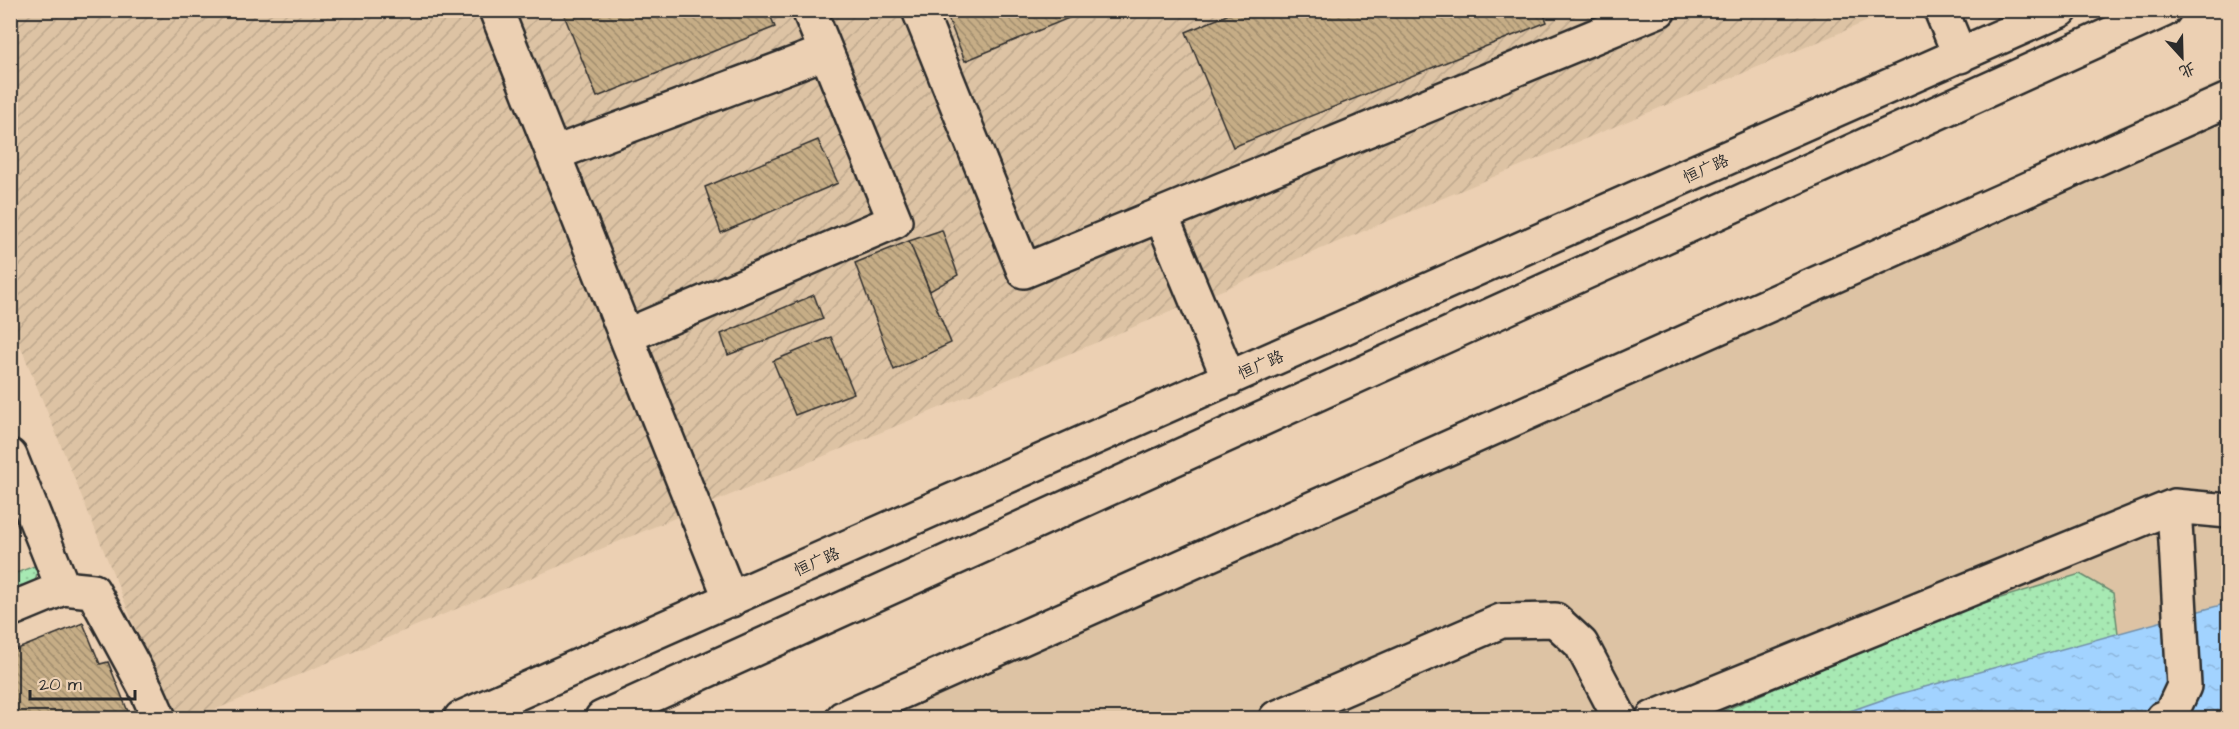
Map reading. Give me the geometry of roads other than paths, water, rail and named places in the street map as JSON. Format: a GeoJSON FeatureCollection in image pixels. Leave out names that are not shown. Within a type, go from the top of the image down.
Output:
{"type":"FeatureCollection","features":[{"type":"Feature","properties":{"kind":"street"},"geometry":{"type":"LineString","coordinates":[[495,10],[731,600]]}},
{"type":"Feature","properties":{"kind":"street"},"geometry":{"type":"LineString","coordinates":[[626,336],[895,221],[809,10]]}},
{"type":"Feature","properties":{"kind":"street"},"geometry":{"type":"LineString","coordinates":[[919,10],[1024,271],[1659,10]]}},
{"type":"Feature","properties":{"kind":"street"},"geometry":{"type":"LineString","coordinates":[[1941,10],[1960,56]]}},
{"type":"Feature","properties":{"kind":"street","name":"恒广路"},"geometry":{"type":"LineString","coordinates":[[461,718],[2061,10]]}},
{"type":"Feature","properties":{"kind":"street"},"geometry":{"type":"LineString","coordinates":[[602,718],[2164,10]]}},
{"type":"Feature","properties":{"kind":"street"},"geometry":{"type":"LineString","coordinates":[[553,154],[826,52]]}},
{"type":"Feature","properties":{"kind":"street"},"geometry":{"type":"LineString","coordinates":[[843,718],[2229,100]]}},
{"type":"Feature","properties":{"kind":"street"},"geometry":{"type":"LineString","coordinates":[[1161,215],[1229,379]]}},
{"type":"Feature","properties":{"kind":"street"},"geometry":{"type":"LineString","coordinates":[[10,456],[63,588]]}},
{"type":"Feature","properties":{"kind":"street"},"geometry":{"type":"LineString","coordinates":[[2163,718],[2170,716],[2184,686],[2174,506]]}},
{"type":"Feature","properties":{"kind":"street"},"geometry":{"type":"LineString","coordinates":[[1653,718],[2174,506],[2229,511]]}},
{"type":"Feature","properties":{"kind":"street"},"geometry":{"type":"LineString","coordinates":[[10,610],[63,588],[93,591],[146,688],[159,718]]}},
{"type":"Feature","properties":{"kind":"street"},"geometry":{"type":"LineString","coordinates":[[1276,718],[1501,621],[1555,620],[1581,644],[1620,718]]}},
{"type":"Feature","properties":{"kind":"water"},"geometry":{"type":"Polygon","coordinates":[[[2228,603],[2228,718],[1830,718],[1896,695],[2228,603]]]}}]}
